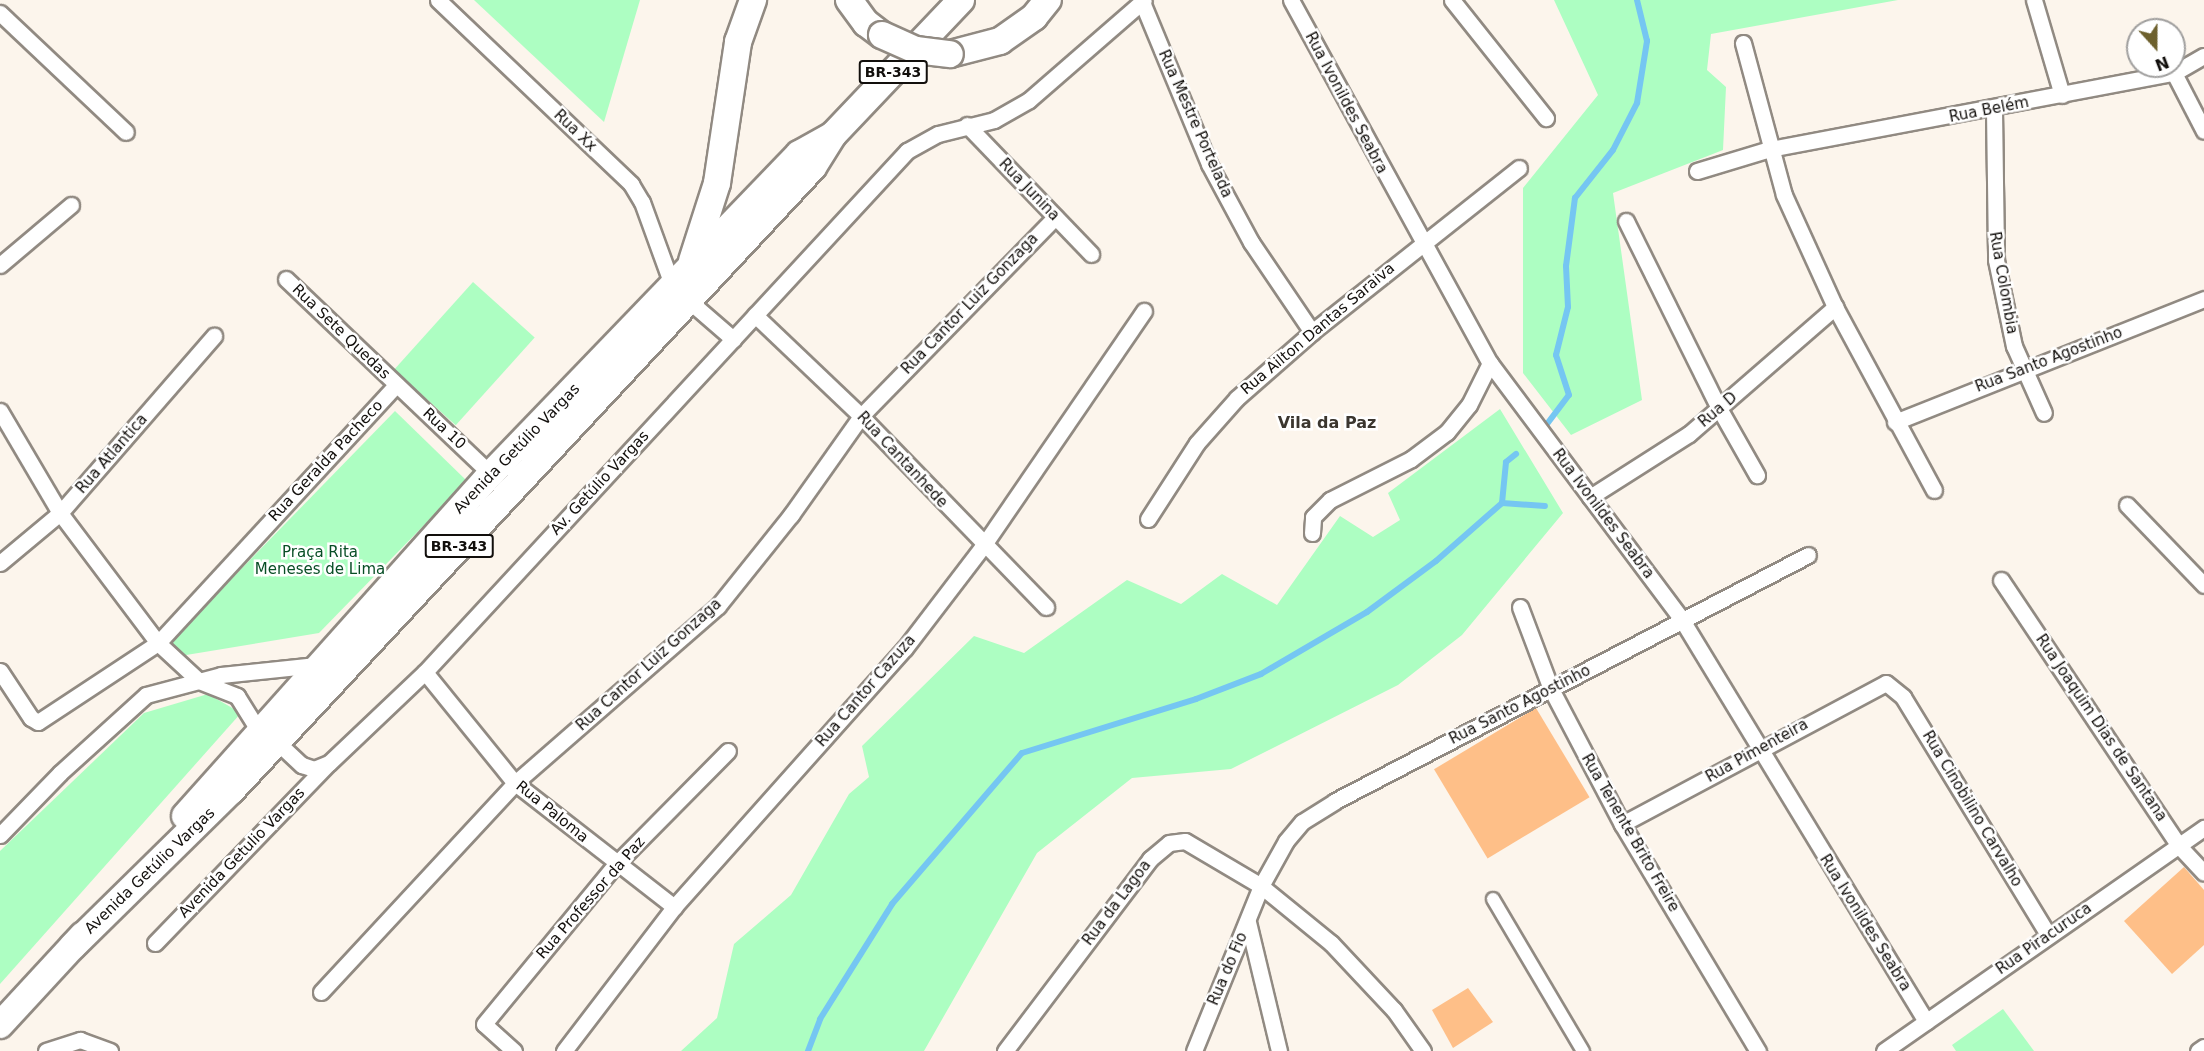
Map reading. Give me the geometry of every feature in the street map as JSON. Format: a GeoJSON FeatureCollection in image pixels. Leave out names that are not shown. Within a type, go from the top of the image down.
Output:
{"type":"FeatureCollection","features":[{"type":"Feature","properties":{"kind":"highway"},"geometry":{"type":"LineString","coordinates":[[682,287],[701,242],[717,183],[738,42],[753,0]]}},
{"type":"Feature","properties":{"kind":"highway"},"geometry":{"type":"LineString","coordinates":[[849,0],[866,23],[882,35],[916,50],[950,54],[1000,41],[1034,17],[1048,0]]}},
{"type":"Feature","properties":{"kind":"highway","name":"Avenida Getúlio Vargas"},"geometry":{"type":"LineString","coordinates":[[0,1025],[682,287],[800,154],[833,135],[961,0]]}},
{"type":"Feature","properties":{"kind":"highway","name":"Avenida Getúlio Vargas"},"geometry":{"type":"LineString","coordinates":[[268,736],[316,666],[491,474],[682,287]]}},
{"type":"Feature","properties":{"kind":"street","name":"Rua Xx"},"geometry":{"type":"LineString","coordinates":[[438,0],[631,184],[642,202],[682,287]]}},
{"type":"Feature","properties":{"kind":"street","name":"Rua Ivonildes Seabra"},"geometry":{"type":"LineString","coordinates":[[1291,0],[1490,363],[1682,620],[1926,1022]]}},
{"type":"Feature","properties":{"kind":"street"},"geometry":{"type":"LineString","coordinates":[[1452,0],[1546,118]]}},
{"type":"Feature","properties":{"kind":"street"},"geometry":{"type":"LineString","coordinates":[[2034,0],[2062,95]]}},
{"type":"Feature","properties":{"kind":"street"},"geometry":{"type":"LineString","coordinates":[[967,125],[994,120],[1029,100],[1143,1]]}},
{"type":"Feature","properties":{"kind":"street","name":"Rua Mestre Portelada"},"geometry":{"type":"LineString","coordinates":[[1143,1],[1209,164],[1251,242],[1312,332]]}},
{"type":"Feature","properties":{"kind":"street"},"geometry":{"type":"LineString","coordinates":[[0,13],[126,132]]}},
{"type":"Feature","properties":{"kind":"street"},"geometry":{"type":"LineString","coordinates":[[1743,43],[1784,195],[1835,308],[1934,490]]}},
{"type":"Feature","properties":{"kind":"street","name":"Rua Belém"},"geometry":{"type":"LineString","coordinates":[[2186,66],[2204,56]]}},
{"type":"Feature","properties":{"kind":"street","name":"Rua Belém"},"geometry":{"type":"LineString","coordinates":[[1697,171],[1770,149],[1994,110],[2149,78]]}},
{"type":"Feature","properties":{"kind":"street"},"geometry":{"type":"LineString","coordinates":[[2177,78],[2204,131]]}},
{"type":"Feature","properties":{"kind":"street","name":"Rua Colombia"},"geometry":{"type":"LineString","coordinates":[[1994,110],[1996,260],[2022,369],[2044,413]]}},
{"type":"Feature","properties":{"kind":"street","name":"Av. Getúlio Vargas"},"geometry":{"type":"LineString","coordinates":[[329,763],[425,672],[907,151],[938,134],[967,125]]}},
{"type":"Feature","properties":{"kind":"street","name":"Rua Junina"},"geometry":{"type":"LineString","coordinates":[[967,125],[1091,254]]}},
{"type":"Feature","properties":{"kind":"street","name":"Rua Ailton Dantas Saraiva"},"geometry":{"type":"LineString","coordinates":[[1148,519],[1197,444],[1230,406],[1312,332],[1422,242],[1519,168]]}},
{"type":"Feature","properties":{"kind":"street"},"geometry":{"type":"LineString","coordinates":[[0,265],[71,205]]}},
{"type":"Feature","properties":{"kind":"street","name":"Rua Cantor Luiz Gonzaga"},"geometry":{"type":"LineString","coordinates":[[321,992],[515,783],[718,606],[791,515],[861,416],[1055,217]]}},
{"type":"Feature","properties":{"kind":"street"},"geometry":{"type":"LineString","coordinates":[[1626,221],[1720,410],[1757,475]]}},
{"type":"Feature","properties":{"kind":"street","name":"Rua Sete Quedas"},"geometry":{"type":"LineString","coordinates":[[286,279],[396,385]]}},
{"type":"Feature","properties":{"kind":"street"},"geometry":{"type":"LineString","coordinates":[[682,287],[733,339]]}},
{"type":"Feature","properties":{"kind":"street","name":"Rua Santo Agostinho"},"geometry":{"type":"LineString","coordinates":[[1895,422],[2022,369],[2204,299]]}},
{"type":"Feature","properties":{"kind":"street","name":"Rua D"},"geometry":{"type":"LineString","coordinates":[[1590,497],[1658,456],[1720,410],[1835,308]]}},
{"type":"Feature","properties":{"kind":"street","name":"Rua Cantor Cazuza"},"geometry":{"type":"LineString","coordinates":[[564,1051],[674,907],[905,648],[983,546],[1144,311]]}},
{"type":"Feature","properties":{"kind":"street","name":"Rua Cantanhede"},"geometry":{"type":"LineString","coordinates":[[755,315],[861,416],[983,546],[1046,607]]}},
{"type":"Feature","properties":{"kind":"street","name":"Rua Atlantica"},"geometry":{"type":"LineString","coordinates":[[0,563],[60,513],[214,336]]}},
{"type":"Feature","properties":{"kind":"street"},"geometry":{"type":"LineString","coordinates":[[1312,533],[1313,517],[1330,500],[1411,459],[1447,432],[1469,405],[1490,363]]}},
{"type":"Feature","properties":{"kind":"street","name":"Rua 10"},"geometry":{"type":"LineString","coordinates":[[396,385],[491,474]]}},
{"type":"Feature","properties":{"kind":"street","name":"Rua Geralda Pacheco"},"geometry":{"type":"LineString","coordinates":[[0,671],[31,718],[38,722],[158,643],[396,385]]}},
{"type":"Feature","properties":{"kind":"street"},"geometry":{"type":"LineString","coordinates":[[0,411],[60,513],[158,643],[200,681],[237,696],[268,736],[302,765],[314,769],[329,763]]}},
{"type":"Feature","properties":{"kind":"street"},"geometry":{"type":"LineString","coordinates":[[2127,505],[2204,585]]}},
{"type":"Feature","properties":{"kind":"street","name":"Rua Santo Agostinho"},"geometry":{"type":"LineString","coordinates":[[1261,886],[1286,841],[1302,822],[1335,801],[1808,555]]}},
{"type":"Feature","properties":{"kind":"street","name":"Rua Joaquim Dias de Santana"},"geometry":{"type":"LineString","coordinates":[[2001,580],[2180,847],[2204,873]]}},
{"type":"Feature","properties":{"kind":"street","name":"Rua Tenente Brito Freire"},"geometry":{"type":"LineString","coordinates":[[1520,607],[1551,690],[1622,824],[1758,1051]]}},
{"type":"Feature","properties":{"kind":"street"},"geometry":{"type":"LineString","coordinates":[[0,835],[135,701],[158,690],[200,681],[316,666]]}},
{"type":"Feature","properties":{"kind":"street","name":"Rua Paloma"},"geometry":{"type":"LineString","coordinates":[[425,672],[515,783],[674,907]]}},
{"type":"Feature","properties":{"kind":"street","name":"Rua Pimenteira"},"geometry":{"type":"LineString","coordinates":[[1622,824],[1876,685],[1892,685]]}},
{"type":"Feature","properties":{"kind":"street","name":"Rua Cinobilino Carvalho"},"geometry":{"type":"LineString","coordinates":[[1892,685],[2048,935]]}},
{"type":"Feature","properties":{"kind":"street","name":"Rua Professor da Paz"},"geometry":{"type":"LineString","coordinates":[[514,1051],[484,1024],[616,864],[728,751]]}},
{"type":"Feature","properties":{"kind":"street","name":"Avenida Getulio Vargas"},"geometry":{"type":"LineString","coordinates":[[154,943],[329,763]]}},
{"type":"Feature","properties":{"kind":"street","name":"Rua Piracuruca"},"geometry":{"type":"LineString","coordinates":[[1884,1051],[2048,935],[2180,847],[2204,828]]}},
{"type":"Feature","properties":{"kind":"street","name":"Rua da Lagoa"},"geometry":{"type":"LineString","coordinates":[[1005,1051],[1161,847],[1185,842],[1261,886],[1331,943],[1394,1010],[1423,1051]]}},
{"type":"Feature","properties":{"kind":"street","name":"Rua do Fio"},"geometry":{"type":"LineString","coordinates":[[1194,1051],[1261,886]]}},
{"type":"Feature","properties":{"kind":"street"},"geometry":{"type":"LineString","coordinates":[[1494,899],[1583,1051]]}},
{"type":"Feature","properties":{"kind":"street"},"geometry":{"type":"LineString","coordinates":[[1248,922],[1280,1051]]}},
{"type":"Feature","properties":{"kind":"street"},"geometry":{"type":"LineString","coordinates":[[46,1051],[80,1040],[110,1051]]}},
{"type":"Feature","properties":{"kind":"street"},"geometry":{"type":"LineString","coordinates":[[2198,1051],[2204,1047]]}},
{"type":"Feature","properties":{"kind":"green space"},"geometry":{"type":"Polygon","coordinates":[[[474,0],[640,0],[604,122],[474,0]]]}},
{"type":"Feature","properties":{"kind":"green space"},"geometry":{"type":"Polygon","coordinates":[[[1554,0],[1898,0],[1711,34],[1707,70],[1726,87],[1723,150],[1613,193],[1642,400],[1571,435],[1523,373],[1523,188],[1598,95],[1554,0]]]}},
{"type":"Feature","properties":{"kind":"green space"},"geometry":{"type":"Polygon","coordinates":[[[473,282],[535,338],[456,425],[394,370],[473,282]]]}},
{"type":"Feature","properties":{"kind":"green space"},"geometry":{"type":"Polygon","coordinates":[[[1500,409],[1563,513],[1462,635],[1398,685],[1231,769],[1132,778],[1037,853],[924,1051],[681,1051],[717,1018],[734,944],[791,895],[849,794],[869,777],[862,746],[974,636],[1024,653],[1127,580],[1181,604],[1222,574],[1277,605],[1340,516],[1373,537],[1400,520],[1388,493],[1500,409]]]}},
{"type":"Feature","properties":{"kind":"green space","name":"Praça Rita Meneses de Lima"},"geometry":{"type":"Polygon","coordinates":[[[395,411],[467,481],[319,633],[168,658],[171,641],[395,411]]]}},
{"type":"Feature","properties":{"kind":"green space"},"geometry":{"type":"Polygon","coordinates":[[[208,694],[241,713],[0,984],[0,851],[144,713],[208,694]]]}},
{"type":"Feature","properties":{"kind":"green space"},"geometry":{"type":"Polygon","coordinates":[[[2003,1009],[2034,1051],[1956,1051],[1952,1045],[2003,1009]]]}},
{"type":"Feature","properties":{"kind":"building"},"geometry":{"type":"Polygon","coordinates":[[[1536,708],[1590,797],[1488,858],[1434,769],[1536,708]]]}},
{"type":"Feature","properties":{"kind":"building"},"geometry":{"type":"Polygon","coordinates":[[[2184,867],[2204,890],[2204,945],[2172,974],[2124,921],[2184,867]]]}},
{"type":"Feature","properties":{"kind":"building"},"geometry":{"type":"Polygon","coordinates":[[[1468,988],[1493,1022],[1453,1048],[1432,1010],[1468,988]]]}},
{"type":"Feature","properties":{"kind":"waterway"},"geometry":{"type":"LineString","coordinates":[[1547,424],[1569,395],[1556,355],[1568,307],[1566,266],[1575,198],[1613,150],[1637,103],[1647,41],[1637,0]]}},
{"type":"Feature","properties":{"kind":"waterway"},"geometry":{"type":"LineString","coordinates":[[1502,503],[1506,462],[1516,454]]}},
{"type":"Feature","properties":{"kind":"waterway"},"geometry":{"type":"LineString","coordinates":[[808,1051],[820,1019],[892,904],[1022,753],[1196,699],[1261,674],[1367,612],[1436,561],[1502,503],[1545,506]]}},
{"type":"Feature","properties":{"kind":"district","name":"Vila da Paz"},"geometry":{"type":"Point","coordinates":[1327,423]}}]}
